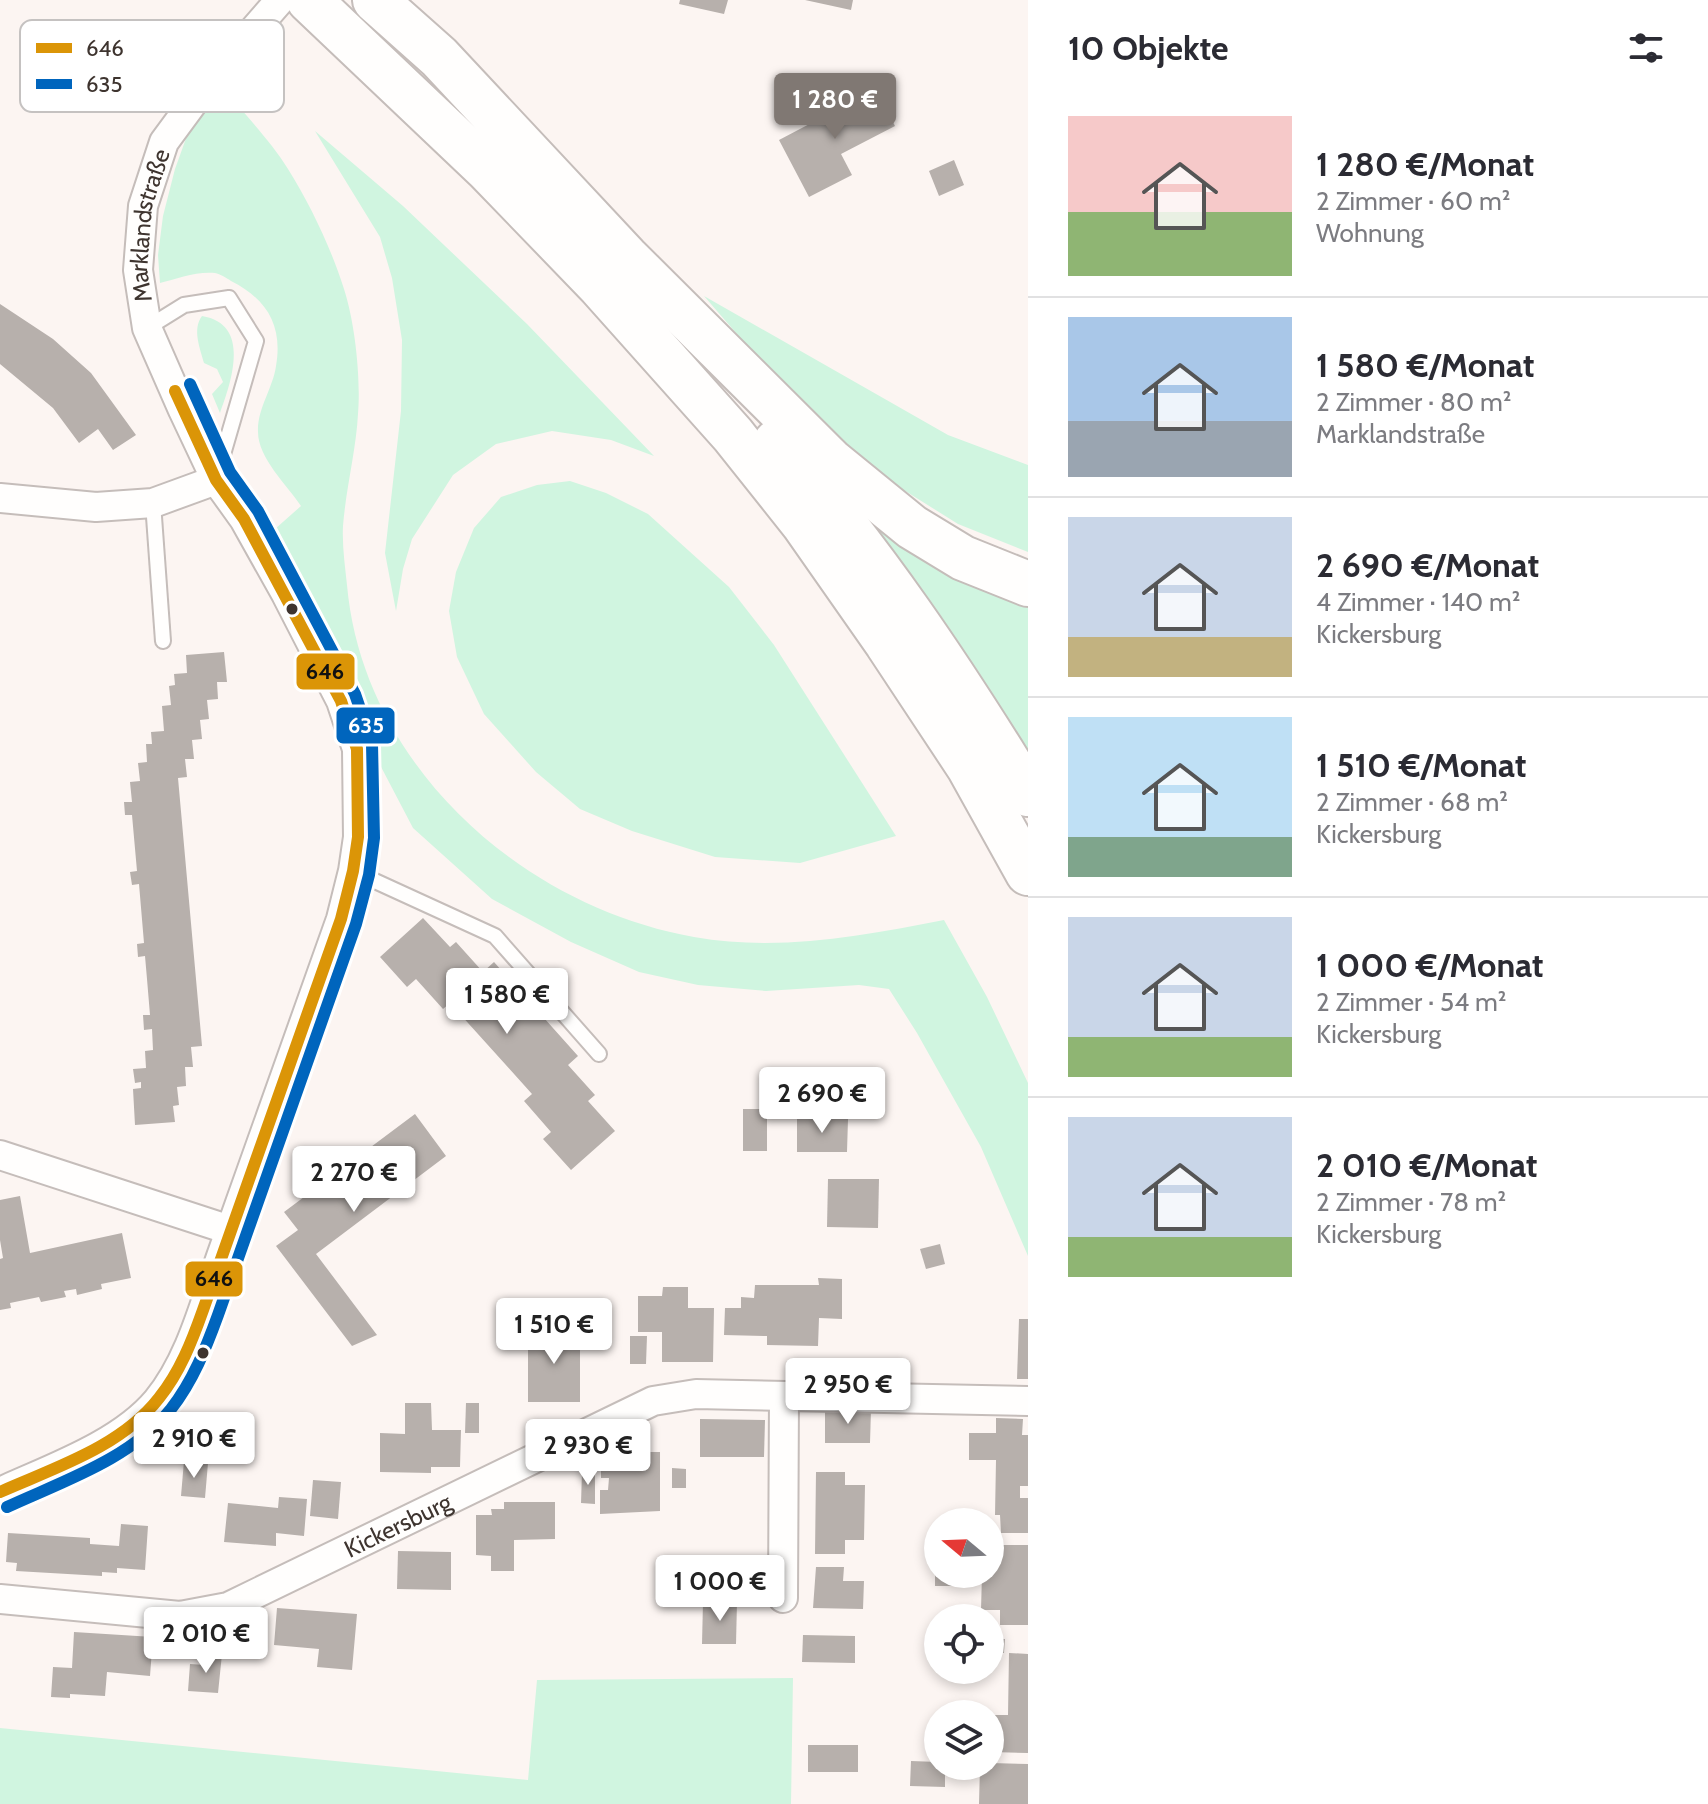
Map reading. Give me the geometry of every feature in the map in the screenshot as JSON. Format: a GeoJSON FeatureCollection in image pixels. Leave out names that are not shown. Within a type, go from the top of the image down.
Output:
{"type":"FeatureCollection","features":[{"type":"Feature","properties":{"kind":"highway"},"geometry":{"type":"LineString","coordinates":[[375,0],[439,57],[626,257],[831,461],[912,527],[963,558],[1028,584]]}},
{"type":"Feature","properties":{"kind":"highway"},"geometry":{"type":"LineString","coordinates":[[302,2],[487,169],[600,286],[733,435],[803,523],[887,643],[986,761],[1028,794]]}},
{"type":"Feature","properties":{"kind":"highway"},"geometry":{"type":"LineString","coordinates":[[626,257],[722,381],[803,472],[950,670],[1028,873]]}},
{"type":"Feature","properties":{"kind":"street","name":"Marklandstraße"},"geometry":{"type":"LineString","coordinates":[[281,20],[302,2]]}},
{"type":"Feature","properties":{"kind":"street","name":"Marklandstraße"},"geometry":{"type":"LineString","coordinates":[[0,1492],[84,1455],[121,1432],[156,1402],[185,1353],[341,919],[353,871],[359,801],[357,749],[341,701],[244,519],[216,480],[147,328],[138,270],[143,206],[164,142],[186,112]]}},
{"type":"Feature","properties":{"kind":"street"},"geometry":{"type":"LineString","coordinates":[[0,498],[96,507],[153,503],[216,480]]}},
{"type":"Feature","properties":{"kind":"street"},"geometry":{"type":"LineString","coordinates":[[0,1155],[230,1230]]}},
{"type":"Feature","properties":{"kind":"street","name":"Kickersburg"},"geometry":{"type":"LineString","coordinates":[[0,1599],[180,1616],[228,1607],[653,1401],[696,1394],[1028,1401]]}},
{"type":"Feature","properties":{"kind":"street"},"geometry":{"type":"LineString","coordinates":[[783,1598],[784,1396]]}},
{"type":"Feature","properties":{"kind":"lane"},"geometry":{"type":"LineString","coordinates":[[147,328],[184,305],[229,298],[256,341],[216,480]]}},
{"type":"Feature","properties":{"kind":"lane"},"geometry":{"type":"LineString","coordinates":[[153,503],[163,641]]}},
{"type":"Feature","properties":{"kind":"lane"},"geometry":{"type":"LineString","coordinates":[[353,871],[495,936],[599,1054]]}},
{"type":"Feature","properties":{"kind":"green space"},"geometry":{"type":"Polygon","coordinates":[[[199,112],[243,112],[296,183],[327,243],[344,289],[354,334],[359,384],[357,428],[343,526],[347,585],[359,651],[384,712],[418,768],[462,817],[513,860],[569,895],[630,921],[694,937],[757,943],[820,940],[944,920],[987,997],[1028,1083],[1028,1256],[981,1147],[889,989],[859,985],[766,991],[698,985],[639,972],[571,942],[492,899],[413,828],[379,763],[352,681],[275,529],[301,506],[274,471],[259,442],[258,423],[278,352],[270,315],[244,288],[217,274],[194,274],[160,283],[158,255],[163,216],[175,169],[193,119],[199,112]]]}},
{"type":"Feature","properties":{"kind":"green space"},"geometry":{"type":"Polygon","coordinates":[[[315,131],[403,206],[527,324],[654,456],[611,440],[552,431],[496,444],[453,475],[412,539],[396,611],[385,553],[401,411],[402,340],[392,278],[380,237],[315,131]]]}},
{"type":"Feature","properties":{"kind":"green space"},"geometry":{"type":"Polygon","coordinates":[[[704,296],[948,435],[1028,465],[1028,552],[958,524],[835,447],[704,296]]]}},
{"type":"Feature","properties":{"kind":"green space"},"geometry":{"type":"Polygon","coordinates":[[[202,316],[217,321],[227,330],[232,342],[232,370],[220,413],[212,394],[223,382],[217,369],[204,363],[197,333],[202,316]]]}},
{"type":"Feature","properties":{"kind":"green space"},"geometry":{"type":"Polygon","coordinates":[[[570,481],[606,493],[648,514],[729,587],[774,645],[896,836],[800,863],[715,857],[632,831],[580,809],[536,772],[484,714],[457,657],[449,611],[456,572],[474,528],[501,497],[537,485],[570,481]]]}},
{"type":"Feature","properties":{"kind":"green space"},"geometry":{"type":"Polygon","coordinates":[[[849,502],[1028,600],[1028,759],[849,502]]]}},
{"type":"Feature","properties":{"kind":"green space"},"geometry":{"type":"Polygon","coordinates":[[[793,1678],[791,1804],[0,1804],[0,1728],[528,1780],[537,1680],[793,1678]]]}},
{"type":"Feature","properties":{"kind":"building"},"geometry":{"type":"Polygon","coordinates":[[[680,0],[728,0],[724,14],[679,4],[680,0]]]}},
{"type":"Feature","properties":{"kind":"building"},"geometry":{"type":"Polygon","coordinates":[[[805,0],[853,0],[851,10],[805,0]]]}},
{"type":"Feature","properties":{"kind":"building"},"geometry":{"type":"Polygon","coordinates":[[[876,89],[895,126],[841,154],[852,175],[809,197],[779,140],[876,89]]]}},
{"type":"Feature","properties":{"kind":"building"},"geometry":{"type":"Polygon","coordinates":[[[954,160],[964,185],[939,196],[929,171],[954,160]]]}},
{"type":"Feature","properties":{"kind":"building"},"geometry":{"type":"Polygon","coordinates":[[[0,304],[53,339],[91,373],[136,435],[113,450],[98,429],[79,443],[53,408],[0,364],[0,304]]]}},
{"type":"Feature","properties":{"kind":"building"},"geometry":{"type":"Polygon","coordinates":[[[224,652],[227,682],[217,682],[218,699],[207,700],[209,719],[200,720],[202,739],[192,740],[194,759],[185,759],[187,777],[178,778],[202,1046],[191,1047],[193,1067],[185,1067],[186,1086],[177,1087],[179,1105],[173,1106],[175,1122],[135,1125],[133,1089],[141,1088],[141,1082],[135,1083],[133,1069],[146,1068],[145,1051],[153,1050],[152,1029],[144,1030],[143,1015],[150,1015],[145,956],[138,957],[137,944],[144,943],[139,884],[132,885],[130,872],[137,871],[132,815],[125,815],[124,802],[132,802],[130,782],[140,781],[138,763],[147,762],[146,744],[152,744],[151,732],[164,731],[162,706],[171,705],[169,686],[175,685],[174,674],[187,673],[186,655],[224,652]]]}},
{"type":"Feature","properties":{"kind":"building"},"geometry":{"type":"Polygon","coordinates":[[[423,918],[450,947],[456,942],[483,972],[494,962],[578,1056],[568,1065],[595,1095],[588,1101],[615,1131],[571,1170],[543,1139],[551,1132],[524,1101],[532,1094],[450,1003],[443,1009],[416,979],[407,987],[380,957],[423,918]]]}},
{"type":"Feature","properties":{"kind":"building"},"geometry":{"type":"Polygon","coordinates":[[[743,1109],[767,1109],[767,1151],[743,1151],[743,1109]]]}},
{"type":"Feature","properties":{"kind":"building"},"geometry":{"type":"Polygon","coordinates":[[[415,1114],[446,1156],[316,1254],[377,1335],[352,1346],[276,1246],[298,1230],[284,1212],[415,1114]]]}},
{"type":"Feature","properties":{"kind":"building"},"geometry":{"type":"Polygon","coordinates":[[[797,1119],[848,1119],[847,1152],[797,1152],[797,1119]]]}},
{"type":"Feature","properties":{"kind":"building"},"geometry":{"type":"Polygon","coordinates":[[[828,1179],[879,1179],[878,1228],[827,1227],[828,1179]]]}},
{"type":"Feature","properties":{"kind":"building"},"geometry":{"type":"Polygon","coordinates":[[[20,1196],[30,1253],[122,1233],[131,1278],[101,1284],[102,1289],[77,1295],[76,1289],[64,1291],[66,1297],[41,1302],[39,1297],[10,1303],[11,1308],[0,1310],[0,1259],[3,1258],[0,1200],[20,1196]]]}},
{"type":"Feature","properties":{"kind":"building"},"geometry":{"type":"Polygon","coordinates":[[[940,1244],[945,1264],[926,1269],[920,1249],[940,1244]]]}},
{"type":"Feature","properties":{"kind":"building"},"geometry":{"type":"Polygon","coordinates":[[[818,1278],[842,1279],[842,1319],[819,1318],[818,1346],[767,1345],[767,1336],[724,1335],[725,1308],[741,1308],[741,1297],[754,1298],[755,1285],[819,1285],[818,1278]]]}},
{"type":"Feature","properties":{"kind":"building"},"geometry":{"type":"Polygon","coordinates":[[[663,1287],[688,1287],[688,1308],[714,1308],[713,1362],[662,1362],[662,1332],[638,1332],[638,1296],[662,1296],[663,1287]]]}},
{"type":"Feature","properties":{"kind":"building"},"geometry":{"type":"Polygon","coordinates":[[[1019,1319],[1028,1319],[1028,1379],[1017,1379],[1019,1319]]]}},
{"type":"Feature","properties":{"kind":"building"},"geometry":{"type":"Polygon","coordinates":[[[528,1331],[580,1331],[580,1402],[528,1402],[528,1331]]]}},
{"type":"Feature","properties":{"kind":"building"},"geometry":{"type":"Polygon","coordinates":[[[630,1336],[647,1336],[646,1364],[630,1364],[630,1336]]]}},
{"type":"Feature","properties":{"kind":"building"},"geometry":{"type":"Polygon","coordinates":[[[405,1403],[431,1403],[432,1430],[461,1430],[460,1467],[431,1467],[431,1473],[380,1472],[380,1433],[405,1434],[405,1403]]]}},
{"type":"Feature","properties":{"kind":"building"},"geometry":{"type":"Polygon","coordinates":[[[466,1403],[479,1403],[479,1433],[465,1433],[466,1403]]]}},
{"type":"Feature","properties":{"kind":"building"},"geometry":{"type":"Polygon","coordinates":[[[825,1409],[871,1409],[870,1443],[825,1443],[825,1409]]]}},
{"type":"Feature","properties":{"kind":"building"},"geometry":{"type":"Polygon","coordinates":[[[996,1418],[1023,1419],[1022,1435],[1028,1435],[1028,1486],[1020,1486],[1020,1498],[1028,1498],[1028,1533],[1004,1533],[1004,1508],[995,1508],[996,1460],[969,1460],[969,1433],[996,1433],[996,1418]]]}},
{"type":"Feature","properties":{"kind":"building"},"geometry":{"type":"Polygon","coordinates":[[[700,1419],[765,1420],[764,1457],[700,1457],[700,1419]]]}},
{"type":"Feature","properties":{"kind":"building"},"geometry":{"type":"Polygon","coordinates":[[[609,1452],[660,1452],[660,1511],[600,1514],[600,1490],[608,1490],[609,1478],[601,1478],[601,1459],[609,1459],[609,1452]]]}},
{"type":"Feature","properties":{"kind":"building"},"geometry":{"type":"Polygon","coordinates":[[[184,1461],[208,1463],[205,1498],[181,1496],[184,1461]]]}},
{"type":"Feature","properties":{"kind":"building"},"geometry":{"type":"Polygon","coordinates":[[[672,1468],[686,1469],[686,1488],[672,1488],[672,1468]]]}},
{"type":"Feature","properties":{"kind":"building"},"geometry":{"type":"Polygon","coordinates":[[[582,1471],[595,1471],[595,1504],[581,1503],[582,1471]]]}},
{"type":"Feature","properties":{"kind":"building"},"geometry":{"type":"Polygon","coordinates":[[[816,1472],[845,1472],[845,1485],[865,1485],[864,1540],[845,1540],[845,1554],[815,1554],[816,1472]]]}},
{"type":"Feature","properties":{"kind":"building"},"geometry":{"type":"Polygon","coordinates":[[[313,1480],[341,1482],[338,1519],[310,1516],[313,1480]]]}},
{"type":"Feature","properties":{"kind":"building"},"geometry":{"type":"Polygon","coordinates":[[[279,1497],[307,1499],[304,1536],[276,1533],[276,1546],[224,1542],[228,1503],[278,1508],[279,1497]]]}},
{"type":"Feature","properties":{"kind":"building"},"geometry":{"type":"Polygon","coordinates":[[[504,1502],[555,1502],[555,1539],[514,1540],[514,1571],[491,1571],[491,1556],[476,1555],[476,1515],[492,1515],[491,1509],[504,1509],[504,1502]]]}},
{"type":"Feature","properties":{"kind":"building"},"geometry":{"type":"Polygon","coordinates":[[[121,1524],[148,1526],[145,1570],[117,1568],[117,1573],[102,1572],[102,1576],[16,1571],[17,1563],[6,1562],[8,1533],[90,1538],[90,1544],[119,1546],[121,1524]]]}},
{"type":"Feature","properties":{"kind":"building"},"geometry":{"type":"Polygon","coordinates":[[[1004,1545],[1028,1545],[1028,1625],[1004,1625],[1004,1604],[981,1604],[982,1588],[1004,1588],[1004,1545]]]}},
{"type":"Feature","properties":{"kind":"building"},"geometry":{"type":"Polygon","coordinates":[[[398,1551],[451,1552],[451,1590],[397,1589],[398,1551]]]}},
{"type":"Feature","properties":{"kind":"building"},"geometry":{"type":"Polygon","coordinates":[[[816,1567],[844,1567],[843,1581],[864,1581],[863,1609],[813,1608],[816,1567]]]}},
{"type":"Feature","properties":{"kind":"building"},"geometry":{"type":"Polygon","coordinates":[[[703,1602],[737,1602],[736,1644],[702,1644],[703,1602]]]}},
{"type":"Feature","properties":{"kind":"building"},"geometry":{"type":"Polygon","coordinates":[[[277,1608],[357,1614],[352,1670],[317,1667],[319,1649],[274,1645],[277,1608]]]}},
{"type":"Feature","properties":{"kind":"building"},"geometry":{"type":"Polygon","coordinates":[[[74,1632],[153,1637],[150,1676],[107,1672],[105,1696],[70,1694],[70,1698],[51,1697],[53,1667],[72,1668],[74,1632]]]}},
{"type":"Feature","properties":{"kind":"building"},"geometry":{"type":"Polygon","coordinates":[[[803,1635],[855,1636],[855,1663],[802,1662],[803,1635]]]}},
{"type":"Feature","properties":{"kind":"building"},"geometry":{"type":"Polygon","coordinates":[[[206,1653],[222,1654],[218,1693],[188,1691],[190,1664],[205,1665],[206,1653]]]}},
{"type":"Feature","properties":{"kind":"building"},"geometry":{"type":"Polygon","coordinates":[[[1009,1653],[1028,1654],[1028,1753],[1004,1752],[1004,1715],[1008,1715],[1009,1653]]]}},
{"type":"Feature","properties":{"kind":"building"},"geometry":{"type":"Polygon","coordinates":[[[808,1745],[858,1745],[858,1772],[808,1772],[808,1745]]]}},
{"type":"Feature","properties":{"kind":"building"},"geometry":{"type":"Polygon","coordinates":[[[911,1761],[924,1761],[924,1780],[945,1780],[945,1787],[910,1786],[911,1761]]]}},
{"type":"Feature","properties":{"kind":"building"},"geometry":{"type":"Polygon","coordinates":[[[1004,1763],[1028,1764],[1028,1804],[979,1804],[980,1780],[1004,1780],[1004,1763]]]}},
{"type":"Feature","properties":{"kind":"transit line","name":"635"},"geometry":{"type":"LineString","coordinates":[[7,1507],[95,1467],[136,1442],[171,1409],[186,1387],[218,1315],[356,924],[369,875],[374,838],[372,744],[355,694],[258,511],[230,472],[190,384]]}},
{"type":"Feature","properties":{"kind":"transit line","name":"646"},"geometry":{"type":"LineString","coordinates":[[0,1492],[64,1465],[126,1430],[159,1398],[173,1378],[203,1310],[341,919],[353,871],[358,837],[357,749],[341,701],[244,519],[216,480],[175,391]]}}]}
